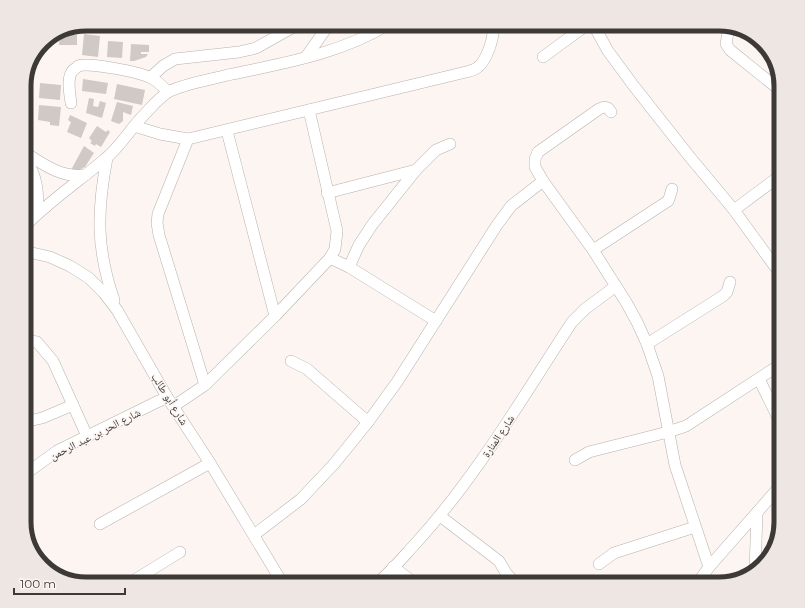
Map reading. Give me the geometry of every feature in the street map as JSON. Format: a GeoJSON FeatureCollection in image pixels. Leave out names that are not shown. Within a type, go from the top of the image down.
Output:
{"type":"FeatureCollection","features":[{"type":"Feature","properties":{"kind":"street"},"geometry":{"type":"LineString","coordinates":[[151,77],[163,66],[175,59],[239,52],[256,48],[286,31]]}},
{"type":"Feature","properties":{"kind":"street"},"geometry":{"type":"LineString","coordinates":[[306,57],[323,31]]}},
{"type":"Feature","properties":{"kind":"street"},"geometry":{"type":"LineString","coordinates":[[31,220],[107,158],[134,126],[159,99],[168,92],[181,87],[331,51],[377,31]]}},
{"type":"Feature","properties":{"kind":"street"},"geometry":{"type":"LineString","coordinates":[[134,126],[160,134],[188,139],[227,131],[466,72],[477,69],[483,62],[488,52],[493,31]]}},
{"type":"Feature","properties":{"kind":"street"},"geometry":{"type":"LineString","coordinates":[[543,57],[578,31]]}},
{"type":"Feature","properties":{"kind":"street"},"geometry":{"type":"LineString","coordinates":[[597,31],[608,51],[633,85],[734,210],[774,265]]}},
{"type":"Feature","properties":{"kind":"street"},"geometry":{"type":"LineString","coordinates":[[728,31],[726,44],[730,50],[774,86]]}},
{"type":"Feature","properties":{"kind":"street"},"geometry":{"type":"LineString","coordinates":[[71,103],[69,83],[72,71],[78,66],[88,65],[126,70],[151,77],[168,92]]}},
{"type":"Feature","properties":{"kind":"street"},"geometry":{"type":"LineString","coordinates":[[611,112],[608,108],[604,107],[599,109],[538,152],[535,159],[535,167],[543,181],[593,250],[616,286],[637,322],[647,344],[658,376],[675,465],[694,527],[709,567]]}},
{"type":"Feature","properties":{"kind":"street"},"geometry":{"type":"LineString","coordinates":[[309,110],[327,193],[337,230],[335,249],[330,258],[349,267],[436,321]]}},
{"type":"Feature","properties":{"kind":"street"},"geometry":{"type":"LineString","coordinates":[[227,131],[275,316]]}},
{"type":"Feature","properties":{"kind":"street"},"geometry":{"type":"LineString","coordinates":[[188,139],[158,214],[157,223],[205,385]]}},
{"type":"Feature","properties":{"kind":"street"},"geometry":{"type":"LineString","coordinates":[[349,267],[359,245],[372,225],[416,170],[436,150],[450,144]]}},
{"type":"Feature","properties":{"kind":"street"},"geometry":{"type":"LineString","coordinates":[[31,156],[62,174],[75,176],[85,175]]}},
{"type":"Feature","properties":{"kind":"street"},"geometry":{"type":"LineString","coordinates":[[107,158],[101,191],[99,221],[101,252],[107,282],[117,310]]}},
{"type":"Feature","properties":{"kind":"street"},"geometry":{"type":"LineString","coordinates":[[31,167],[36,180],[38,214]]}},
{"type":"Feature","properties":{"kind":"street"},"geometry":{"type":"LineString","coordinates":[[327,193],[416,170]]}},
{"type":"Feature","properties":{"kind":"street"},"geometry":{"type":"LineString","coordinates":[[734,210],[774,180]]}},
{"type":"Feature","properties":{"kind":"street"},"geometry":{"type":"LineString","coordinates":[[254,535],[300,499],[334,464],[368,422],[397,382],[497,224],[511,206],[543,181]]}},
{"type":"Feature","properties":{"kind":"street"},"geometry":{"type":"LineString","coordinates":[[593,250],[668,201],[670,199],[672,189]]}},
{"type":"Feature","properties":{"kind":"street","name":"شارع أبو طالب"},"geometry":{"type":"LineString","coordinates":[[31,253],[50,257],[70,266],[89,278],[104,293],[117,310],[170,402],[210,463],[279,577]]}},
{"type":"Feature","properties":{"kind":"street","name":"شارع الحر بن عبد الرحمن"},"geometry":{"type":"LineString","coordinates":[[31,470],[56,450],[170,402],[205,385],[275,316],[330,258]]}},
{"type":"Feature","properties":{"kind":"street"},"geometry":{"type":"LineString","coordinates":[[647,344],[723,296],[727,292],[730,282]]}},
{"type":"Feature","properties":{"kind":"street","name":"شارع المنارة"},"geometry":{"type":"LineString","coordinates":[[383,577],[440,516],[495,442],[572,322],[585,309],[616,286]]}},
{"type":"Feature","properties":{"kind":"street"},"geometry":{"type":"LineString","coordinates":[[31,341],[37,342],[53,362],[87,436]]}},
{"type":"Feature","properties":{"kind":"street"},"geometry":{"type":"LineString","coordinates":[[291,361],[307,369],[368,422]]}},
{"type":"Feature","properties":{"kind":"street"},"geometry":{"type":"LineString","coordinates":[[575,460],[589,452],[686,426],[774,368]]}},
{"type":"Feature","properties":{"kind":"street"},"geometry":{"type":"LineString","coordinates":[[759,378],[774,409]]}},
{"type":"Feature","properties":{"kind":"street"},"geometry":{"type":"LineString","coordinates":[[31,420],[42,418],[74,405]]}},
{"type":"Feature","properties":{"kind":"street"},"geometry":{"type":"LineString","coordinates":[[100,524],[210,463]]}},
{"type":"Feature","properties":{"kind":"street"},"geometry":{"type":"LineString","coordinates":[[702,577],[774,493]]}},
{"type":"Feature","properties":{"kind":"street"},"geometry":{"type":"LineString","coordinates":[[755,563],[757,513]]}},
{"type":"Feature","properties":{"kind":"street"},"geometry":{"type":"LineString","coordinates":[[440,516],[499,561],[510,577]]}},
{"type":"Feature","properties":{"kind":"street"},"geometry":{"type":"LineString","coordinates":[[599,564],[614,553],[694,527]]}},
{"type":"Feature","properties":{"kind":"street"},"geometry":{"type":"LineString","coordinates":[[142,577],[180,552]]}},
{"type":"Feature","properties":{"kind":"street"},"geometry":{"type":"LineString","coordinates":[[393,567],[407,577]]}},
{"type":"Feature","properties":{"kind":"building"},"geometry":{"type":"Polygon","coordinates":[[[67,34],[77,35],[77,45],[59,45],[60,37],[67,34]]]}},
{"type":"Feature","properties":{"kind":"building"},"geometry":{"type":"Polygon","coordinates":[[[84,34],[100,36],[98,57],[82,55],[84,34]]]}},
{"type":"Feature","properties":{"kind":"building"},"geometry":{"type":"Polygon","coordinates":[[[108,41],[123,42],[122,58],[107,57],[108,41]]]}},
{"type":"Feature","properties":{"kind":"building"},"geometry":{"type":"Polygon","coordinates":[[[131,44],[149,45],[149,52],[141,52],[141,54],[148,54],[146,57],[130,61],[131,44]]]}},
{"type":"Feature","properties":{"kind":"building"},"geometry":{"type":"Polygon","coordinates":[[[83,79],[108,83],[106,94],[82,91],[83,79]]]}},
{"type":"Feature","properties":{"kind":"building"},"geometry":{"type":"Polygon","coordinates":[[[40,83],[61,85],[60,100],[39,98],[40,83]]]}},
{"type":"Feature","properties":{"kind":"building"},"geometry":{"type":"Polygon","coordinates":[[[117,84],[145,90],[142,105],[114,99],[117,84]]]}},
{"type":"Feature","properties":{"kind":"building"},"geometry":{"type":"Polygon","coordinates":[[[31,89],[33,90],[31,108],[31,89]]]}},
{"type":"Feature","properties":{"kind":"building"},"geometry":{"type":"Polygon","coordinates":[[[89,98],[94,99],[93,106],[98,107],[100,101],[106,103],[102,118],[86,113],[89,98]]]}},
{"type":"Feature","properties":{"kind":"building"},"geometry":{"type":"Polygon","coordinates":[[[117,102],[133,106],[131,115],[123,112],[123,121],[119,124],[111,121],[117,102]]]}},
{"type":"Feature","properties":{"kind":"building"},"geometry":{"type":"Polygon","coordinates":[[[39,105],[61,107],[59,126],[50,125],[50,122],[38,120],[39,105]]]}},
{"type":"Feature","properties":{"kind":"building"},"geometry":{"type":"Polygon","coordinates":[[[70,115],[87,123],[81,138],[67,132],[71,122],[68,120],[70,115]]]}},
{"type":"Feature","properties":{"kind":"building"},"geometry":{"type":"Polygon","coordinates":[[[97,126],[106,132],[108,130],[110,132],[101,147],[90,143],[92,141],[89,138],[97,126]]]}},
{"type":"Feature","properties":{"kind":"building"},"geometry":{"type":"Polygon","coordinates":[[[84,146],[94,153],[85,167],[79,170],[71,170],[84,146]]]}}]}
